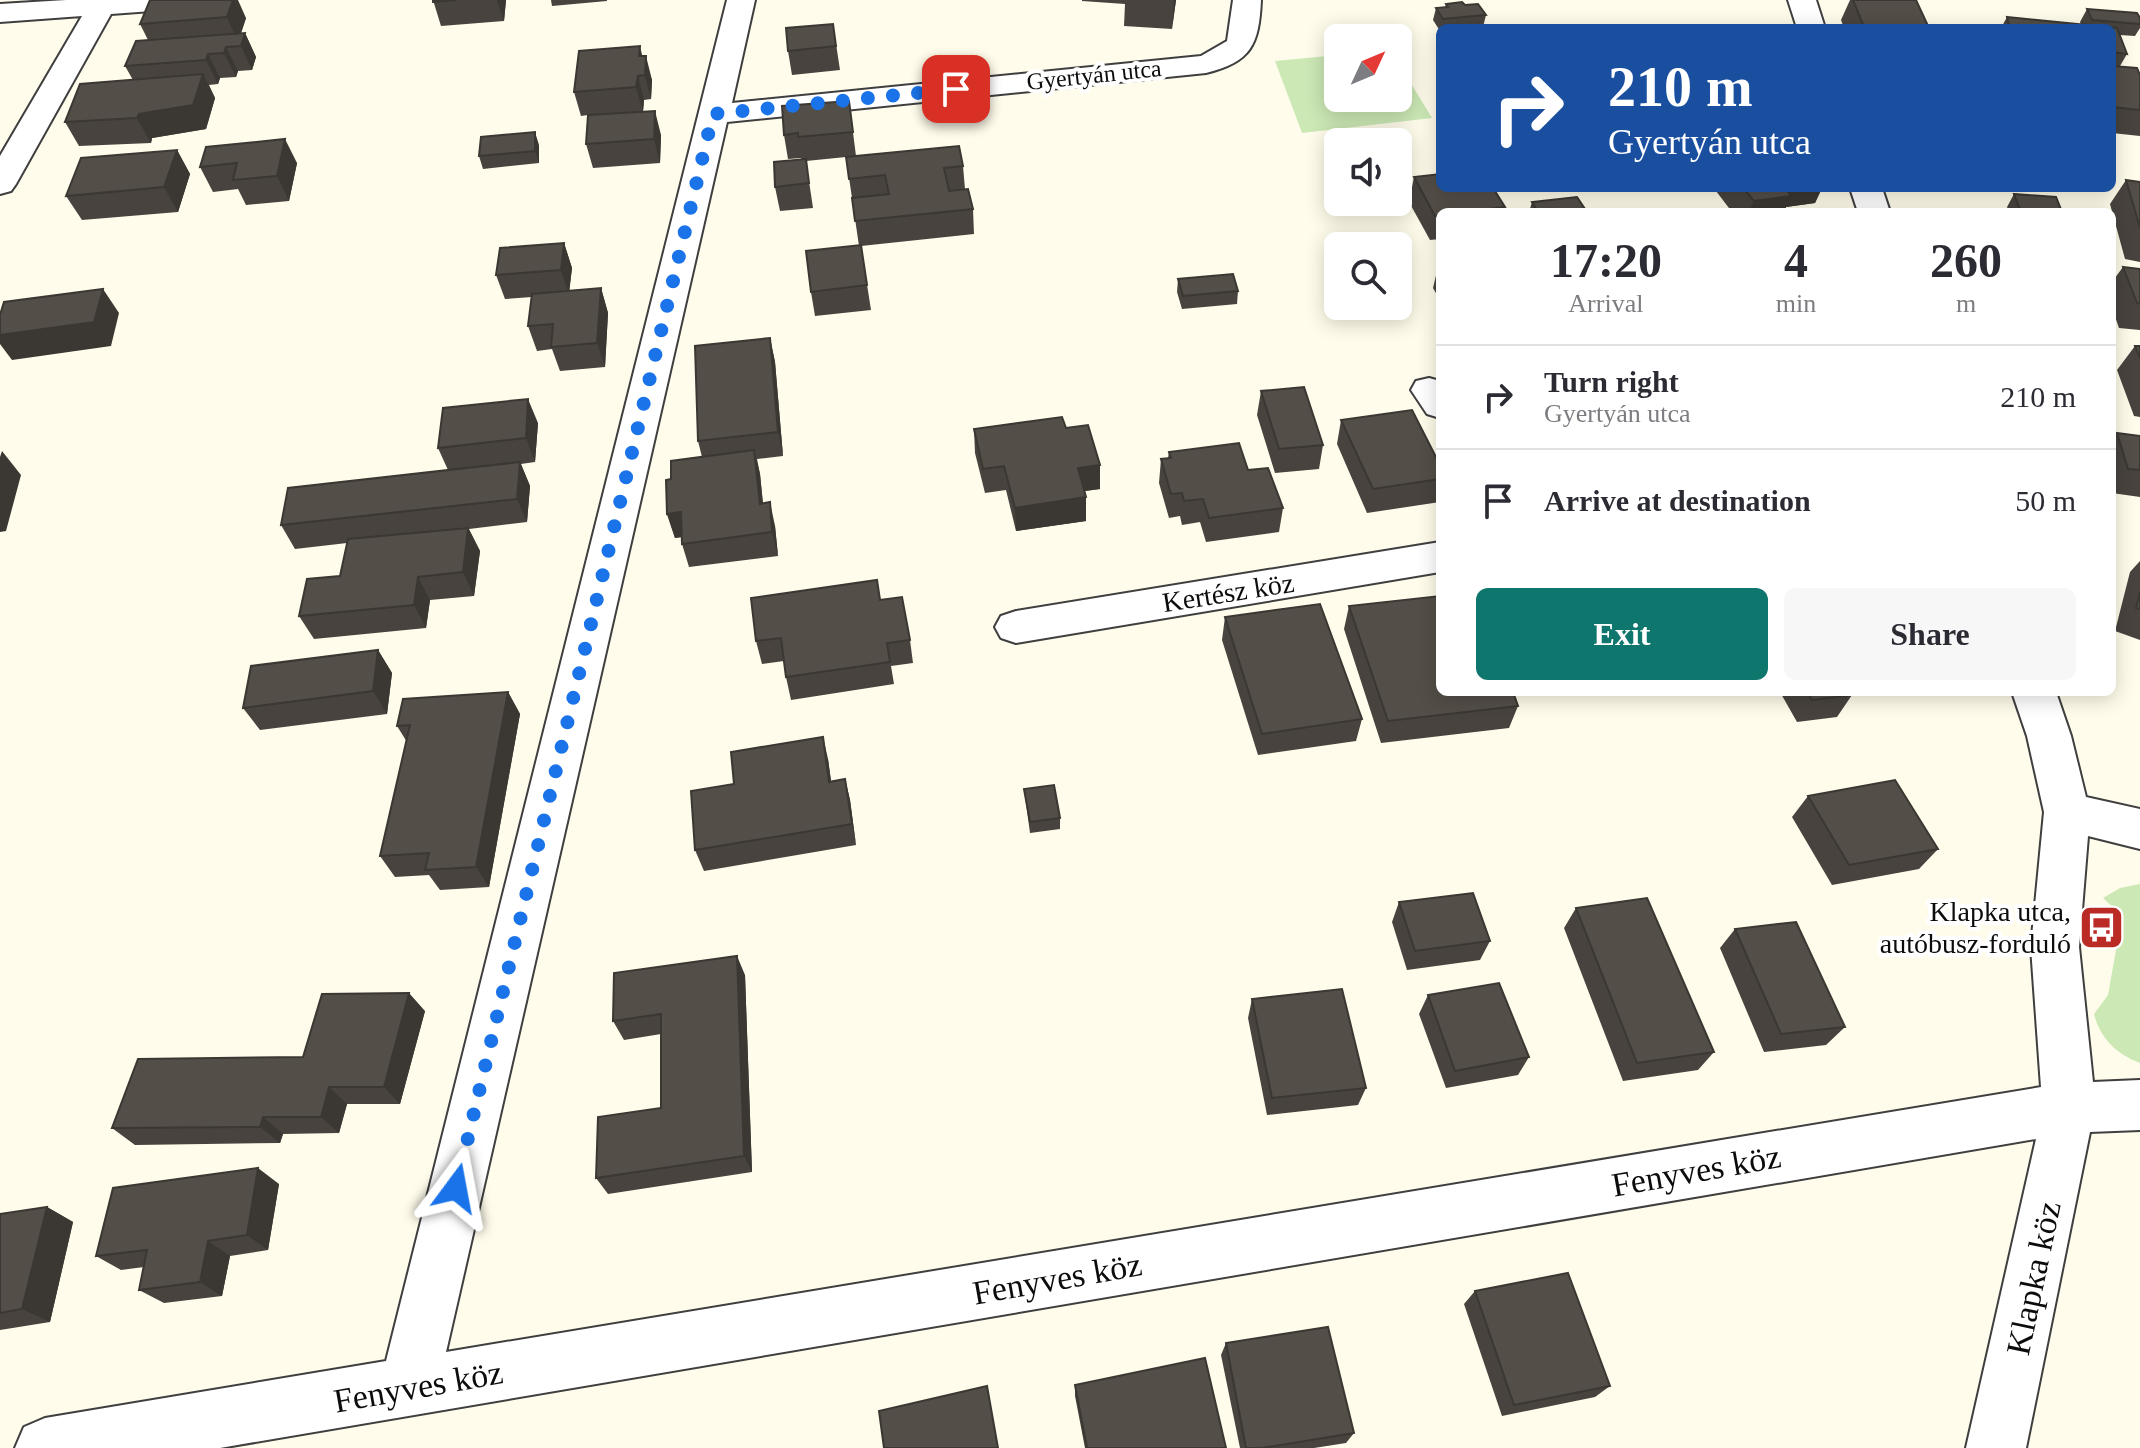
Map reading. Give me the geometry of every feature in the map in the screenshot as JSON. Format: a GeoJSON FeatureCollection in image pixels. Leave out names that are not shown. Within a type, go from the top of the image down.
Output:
{"type":"FeatureCollection","features":[{"type":"Feature","properties":{"kind":"street"},"geometry":{"type":"LineString","coordinates":[[0,13],[103,3],[193,0]]}},
{"type":"Feature","properties":{"kind":"street"},"geometry":{"type":"LineString","coordinates":[[409,1387],[741,0]]}},
{"type":"Feature","properties":{"kind":"street","name":"Gyertyán utca"},"geometry":{"type":"LineString","coordinates":[[713,114],[1206,64],[1235,53],[1246,34],[1247,0]]}},
{"type":"Feature","properties":{"kind":"street"},"geometry":{"type":"LineString","coordinates":[[1802,0],[1810,24]]}},
{"type":"Feature","properties":{"kind":"street"},"geometry":{"type":"LineString","coordinates":[[0,184],[103,3]]}},
{"type":"Feature","properties":{"kind":"street","name":"Kertész köz"},"geometry":{"type":"LineString","coordinates":[[1016,627],[1436,558]]}},
{"type":"Feature","properties":{"kind":"street"},"geometry":{"type":"LineString","coordinates":[[2035,696],[2067,812],[2140,829]]}},
{"type":"Feature","properties":{"kind":"street","name":"Klapka köz"},"geometry":{"type":"LineString","coordinates":[[1996,1448],[2069,1108],[2055,947],[2067,812]]}},
{"type":"Feature","properties":{"kind":"street","name":"Fenyves köz"},"geometry":{"type":"LineString","coordinates":[[45,1448],[2069,1108],[2140,1105]]}},
{"type":"Feature","properties":{"kind":"green space"},"geometry":{"type":"Polygon","coordinates":[[[1324,56],[1324,112],[1412,112],[1412,85],[1432,118],[1324,128],[1324,130],[1302,133],[1275,61],[1324,56]]]}},
{"type":"Feature","properties":{"kind":"green space"},"geometry":{"type":"Polygon","coordinates":[[[2140,884],[2140,1063],[2110,1044],[2100,1031],[2094,1014],[2108,995],[2122,916],[2103,898],[2120,888],[2140,884]]]}},
{"type":"Feature","properties":{"kind":"building"},"geometry":{"type":"Polygon","coordinates":[[[150,0],[233,0],[227,17],[140,24],[150,0]]]}},
{"type":"Feature","properties":{"kind":"building"},"geometry":{"type":"Polygon","coordinates":[[[1853,0],[1916,0],[1927,24],[1863,24],[1853,0]]]}},
{"type":"Feature","properties":{"kind":"building"},"geometry":{"type":"Polygon","coordinates":[[[1462,2],[1465,5],[1478,4],[1486,15],[1443,19],[1436,8],[1462,2]]]}},
{"type":"Feature","properties":{"kind":"building"},"geometry":{"type":"Polygon","coordinates":[[[2087,9],[2137,13],[2140,24],[2092,20],[2087,9]]]}},
{"type":"Feature","properties":{"kind":"building"},"geometry":{"type":"Polygon","coordinates":[[[2007,17],[2077,24],[2009,24],[2007,17]]]}},
{"type":"Feature","properties":{"kind":"building"},"geometry":{"type":"Polygon","coordinates":[[[833,24],[836,46],[788,51],[786,28],[833,24]]]}},
{"type":"Feature","properties":{"kind":"building"},"geometry":{"type":"Polygon","coordinates":[[[2116,28],[2117,28],[2127,54],[2116,53],[2116,28]]]}},
{"type":"Feature","properties":{"kind":"building"},"geometry":{"type":"Polygon","coordinates":[[[245,33],[241,46],[226,47],[224,53],[208,54],[206,60],[125,66],[136,41],[245,33]]]}},
{"type":"Feature","properties":{"kind":"building"},"geometry":{"type":"Polygon","coordinates":[[[640,46],[639,56],[646,56],[645,75],[638,76],[636,87],[574,92],[579,51],[640,46]]]}},
{"type":"Feature","properties":{"kind":"building"},"geometry":{"type":"Polygon","coordinates":[[[2116,66],[2137,68],[2140,75],[2140,110],[2116,107],[2116,66]]]}},
{"type":"Feature","properties":{"kind":"building"},"geometry":{"type":"Polygon","coordinates":[[[203,74],[193,105],[139,114],[137,118],[65,122],[80,84],[203,74]]]}},
{"type":"Feature","properties":{"kind":"building"},"geometry":{"type":"Polygon","coordinates":[[[849,101],[853,132],[798,137],[798,133],[784,135],[782,106],[849,101]]]}},
{"type":"Feature","properties":{"kind":"building"},"geometry":{"type":"Polygon","coordinates":[[[655,111],[654,139],[586,144],[588,115],[655,111]]]}},
{"type":"Feature","properties":{"kind":"building"},"geometry":{"type":"Polygon","coordinates":[[[535,132],[535,151],[479,156],[481,137],[535,132]]]}},
{"type":"Feature","properties":{"kind":"building"},"geometry":{"type":"Polygon","coordinates":[[[285,139],[277,176],[233,180],[237,163],[200,167],[206,147],[285,139]]]}},
{"type":"Feature","properties":{"kind":"building"},"geometry":{"type":"Polygon","coordinates":[[[959,146],[963,166],[944,168],[949,191],[968,189],[973,209],[855,221],[852,198],[889,194],[885,175],[849,179],[846,157],[959,146]]]}},
{"type":"Feature","properties":{"kind":"building"},"geometry":{"type":"Polygon","coordinates":[[[177,150],[164,187],[66,196],[81,158],[177,150]]]}},
{"type":"Feature","properties":{"kind":"building"},"geometry":{"type":"Polygon","coordinates":[[[806,159],[809,183],[775,187],[774,162],[806,159]]]}},
{"type":"Feature","properties":{"kind":"building"},"geometry":{"type":"Polygon","coordinates":[[[1436,174],[1436,192],[1496,192],[1505,207],[1436,208],[1435,216],[1414,177],[1436,174]]]}},
{"type":"Feature","properties":{"kind":"building"},"geometry":{"type":"Polygon","coordinates":[[[2126,180],[2140,182],[2140,228],[2126,180]]]}},
{"type":"Feature","properties":{"kind":"building"},"geometry":{"type":"Polygon","coordinates":[[[1746,192],[1788,192],[1791,196],[1754,201],[1746,192]]]}},
{"type":"Feature","properties":{"kind":"building"},"geometry":{"type":"Polygon","coordinates":[[[2014,194],[2056,197],[2060,208],[2019,208],[2014,194]]]}},
{"type":"Feature","properties":{"kind":"building"},"geometry":{"type":"Polygon","coordinates":[[[1577,197],[1584,208],[1536,208],[1532,202],[1577,197]]]}},
{"type":"Feature","properties":{"kind":"building"},"geometry":{"type":"Polygon","coordinates":[[[564,243],[561,270],[496,275],[500,248],[564,243]]]}},
{"type":"Feature","properties":{"kind":"building"},"geometry":{"type":"Polygon","coordinates":[[[861,245],[867,285],[811,292],[806,251],[861,245]]]}},
{"type":"Feature","properties":{"kind":"building"},"geometry":{"type":"Polygon","coordinates":[[[2123,267],[2140,269],[2140,304],[2137,303],[2123,267]]]}},
{"type":"Feature","properties":{"kind":"building"},"geometry":{"type":"Polygon","coordinates":[[[1233,274],[1238,291],[1183,296],[1178,279],[1233,274]]]}},
{"type":"Feature","properties":{"kind":"building"},"geometry":{"type":"Polygon","coordinates":[[[601,288],[597,343],[551,347],[553,324],[528,326],[532,294],[601,288]]]}},
{"type":"Feature","properties":{"kind":"building"},"geometry":{"type":"Polygon","coordinates":[[[103,289],[94,322],[0,335],[0,315],[4,302],[103,289]]]}},
{"type":"Feature","properties":{"kind":"building"},"geometry":{"type":"Polygon","coordinates":[[[770,338],[778,432],[698,441],[695,346],[770,338]]]}},
{"type":"Feature","properties":{"kind":"building"},"geometry":{"type":"Polygon","coordinates":[[[1304,387],[1323,445],[1279,449],[1261,391],[1304,387]]]}},
{"type":"Feature","properties":{"kind":"building"},"geometry":{"type":"Polygon","coordinates":[[[528,399],[526,438],[438,448],[443,408],[528,399]]]}},
{"type":"Feature","properties":{"kind":"building"},"geometry":{"type":"Polygon","coordinates":[[[1412,410],[1436,457],[1436,480],[1373,489],[1341,420],[1412,410]]]}},
{"type":"Feature","properties":{"kind":"building"},"geometry":{"type":"Polygon","coordinates":[[[1062,417],[1066,428],[1088,425],[1100,465],[1078,468],[1086,497],[1015,508],[1004,466],[983,469],[974,429],[1062,417]]]}},
{"type":"Feature","properties":{"kind":"building"},"geometry":{"type":"Polygon","coordinates":[[[2117,433],[2140,436],[2140,470],[2128,469],[2117,433]]]}},
{"type":"Feature","properties":{"kind":"building"},"geometry":{"type":"Polygon","coordinates":[[[1239,443],[1248,470],[1268,468],[1283,508],[1209,518],[1203,499],[1184,501],[1182,493],[1171,494],[1161,459],[1171,458],[1169,452],[1239,443]]]}},
{"type":"Feature","properties":{"kind":"building"},"geometry":{"type":"Polygon","coordinates":[[[754,450],[760,504],[770,502],[772,532],[682,544],[681,512],[667,514],[666,480],[671,479],[671,461],[754,450]]]}},
{"type":"Feature","properties":{"kind":"building"},"geometry":{"type":"Polygon","coordinates":[[[520,462],[517,499],[281,525],[288,488],[520,462]]]}},
{"type":"Feature","properties":{"kind":"building"},"geometry":{"type":"Polygon","coordinates":[[[468,528],[463,572],[418,577],[414,605],[299,616],[307,579],[340,576],[348,539],[468,528]]]}},
{"type":"Feature","properties":{"kind":"building"},"geometry":{"type":"Polygon","coordinates":[[[877,580],[880,600],[902,597],[910,640],[887,643],[890,662],[786,677],[781,638],[756,641],[751,598],[877,580]]]}},
{"type":"Feature","properties":{"kind":"building"},"geometry":{"type":"Polygon","coordinates":[[[1436,596],[1436,696],[1514,696],[1518,706],[1388,721],[1349,606],[1436,596]]]}},
{"type":"Feature","properties":{"kind":"building"},"geometry":{"type":"Polygon","coordinates":[[[1320,604],[1362,719],[1262,734],[1225,617],[1320,604]]]}},
{"type":"Feature","properties":{"kind":"building"},"geometry":{"type":"Polygon","coordinates":[[[378,650],[373,691],[243,708],[251,666],[378,650]]]}},
{"type":"Feature","properties":{"kind":"building"},"geometry":{"type":"Polygon","coordinates":[[[508,692],[476,867],[425,870],[429,853],[380,856],[410,725],[397,726],[403,699],[508,692]]]}},
{"type":"Feature","properties":{"kind":"building"},"geometry":{"type":"Polygon","coordinates":[[[1810,696],[1844,696],[1812,700],[1810,696]]]}},
{"type":"Feature","properties":{"kind":"building"},"geometry":{"type":"Polygon","coordinates":[[[823,737],[829,782],[845,779],[852,824],[695,850],[691,791],[734,784],[731,752],[823,737]]]}},
{"type":"Feature","properties":{"kind":"building"},"geometry":{"type":"Polygon","coordinates":[[[1895,780],[1938,849],[1849,865],[1808,796],[1895,780]]]}},
{"type":"Feature","properties":{"kind":"building"},"geometry":{"type":"Polygon","coordinates":[[[1054,785],[1060,818],[1030,822],[1024,789],[1054,785]]]}},
{"type":"Feature","properties":{"kind":"building"},"geometry":{"type":"Polygon","coordinates":[[[1473,893],[1490,941],[1415,951],[1399,902],[1473,893]]]}},
{"type":"Feature","properties":{"kind":"building"},"geometry":{"type":"Polygon","coordinates":[[[1647,898],[1714,1052],[1637,1063],[1576,908],[1647,898]]]}},
{"type":"Feature","properties":{"kind":"building"},"geometry":{"type":"Polygon","coordinates":[[[1796,922],[1845,1027],[1781,1034],[1735,929],[1796,922]]]}},
{"type":"Feature","properties":{"kind":"building"},"geometry":{"type":"Polygon","coordinates":[[[737,956],[744,1156],[596,1178],[598,1117],[661,1108],[661,1014],[613,1021],[614,973],[737,956]]]}},
{"type":"Feature","properties":{"kind":"building"},"geometry":{"type":"Polygon","coordinates":[[[1499,983],[1529,1057],[1455,1071],[1428,995],[1499,983]]]}},
{"type":"Feature","properties":{"kind":"building"},"geometry":{"type":"Polygon","coordinates":[[[1342,989],[1366,1088],[1272,1098],[1252,999],[1342,989]]]}},
{"type":"Feature","properties":{"kind":"building"},"geometry":{"type":"Polygon","coordinates":[[[409,993],[384,1087],[329,1087],[321,1117],[263,1117],[260,1127],[112,1128],[138,1059],[303,1057],[322,994],[409,993]]]}},
{"type":"Feature","properties":{"kind":"building"},"geometry":{"type":"Polygon","coordinates":[[[258,1168],[247,1235],[208,1241],[200,1282],[139,1290],[147,1250],[96,1256],[113,1188],[258,1168]]]}},
{"type":"Feature","properties":{"kind":"building"},"geometry":{"type":"Polygon","coordinates":[[[47,1207],[22,1309],[0,1313],[0,1214],[47,1207]]]}},
{"type":"Feature","properties":{"kind":"building"},"geometry":{"type":"Polygon","coordinates":[[[1568,1273],[1610,1386],[1514,1405],[1475,1291],[1568,1273]]]}},
{"type":"Feature","properties":{"kind":"building"},"geometry":{"type":"Polygon","coordinates":[[[1328,1327],[1354,1433],[1246,1448],[1226,1343],[1328,1327]]]}},
{"type":"Feature","properties":{"kind":"building"},"geometry":{"type":"Polygon","coordinates":[[[1205,1358],[1226,1448],[1087,1448],[1075,1385],[1205,1358]]]}},
{"type":"Feature","properties":{"kind":"building"},"geometry":{"type":"Polygon","coordinates":[[[987,1386],[998,1448],[884,1448],[879,1411],[987,1386]]]}},
{"type":"Feature","properties":{"kind":"place","name":"Klapka utca, autóbusz-forduló"},"geometry":{"type":"Point","coordinates":[2102,927]}},
{"type":"Feature","properties":{"kind":"route"},"geometry":{"type":"LineString","coordinates":[[456,1188],[713,114],[956,89]]}}]}
